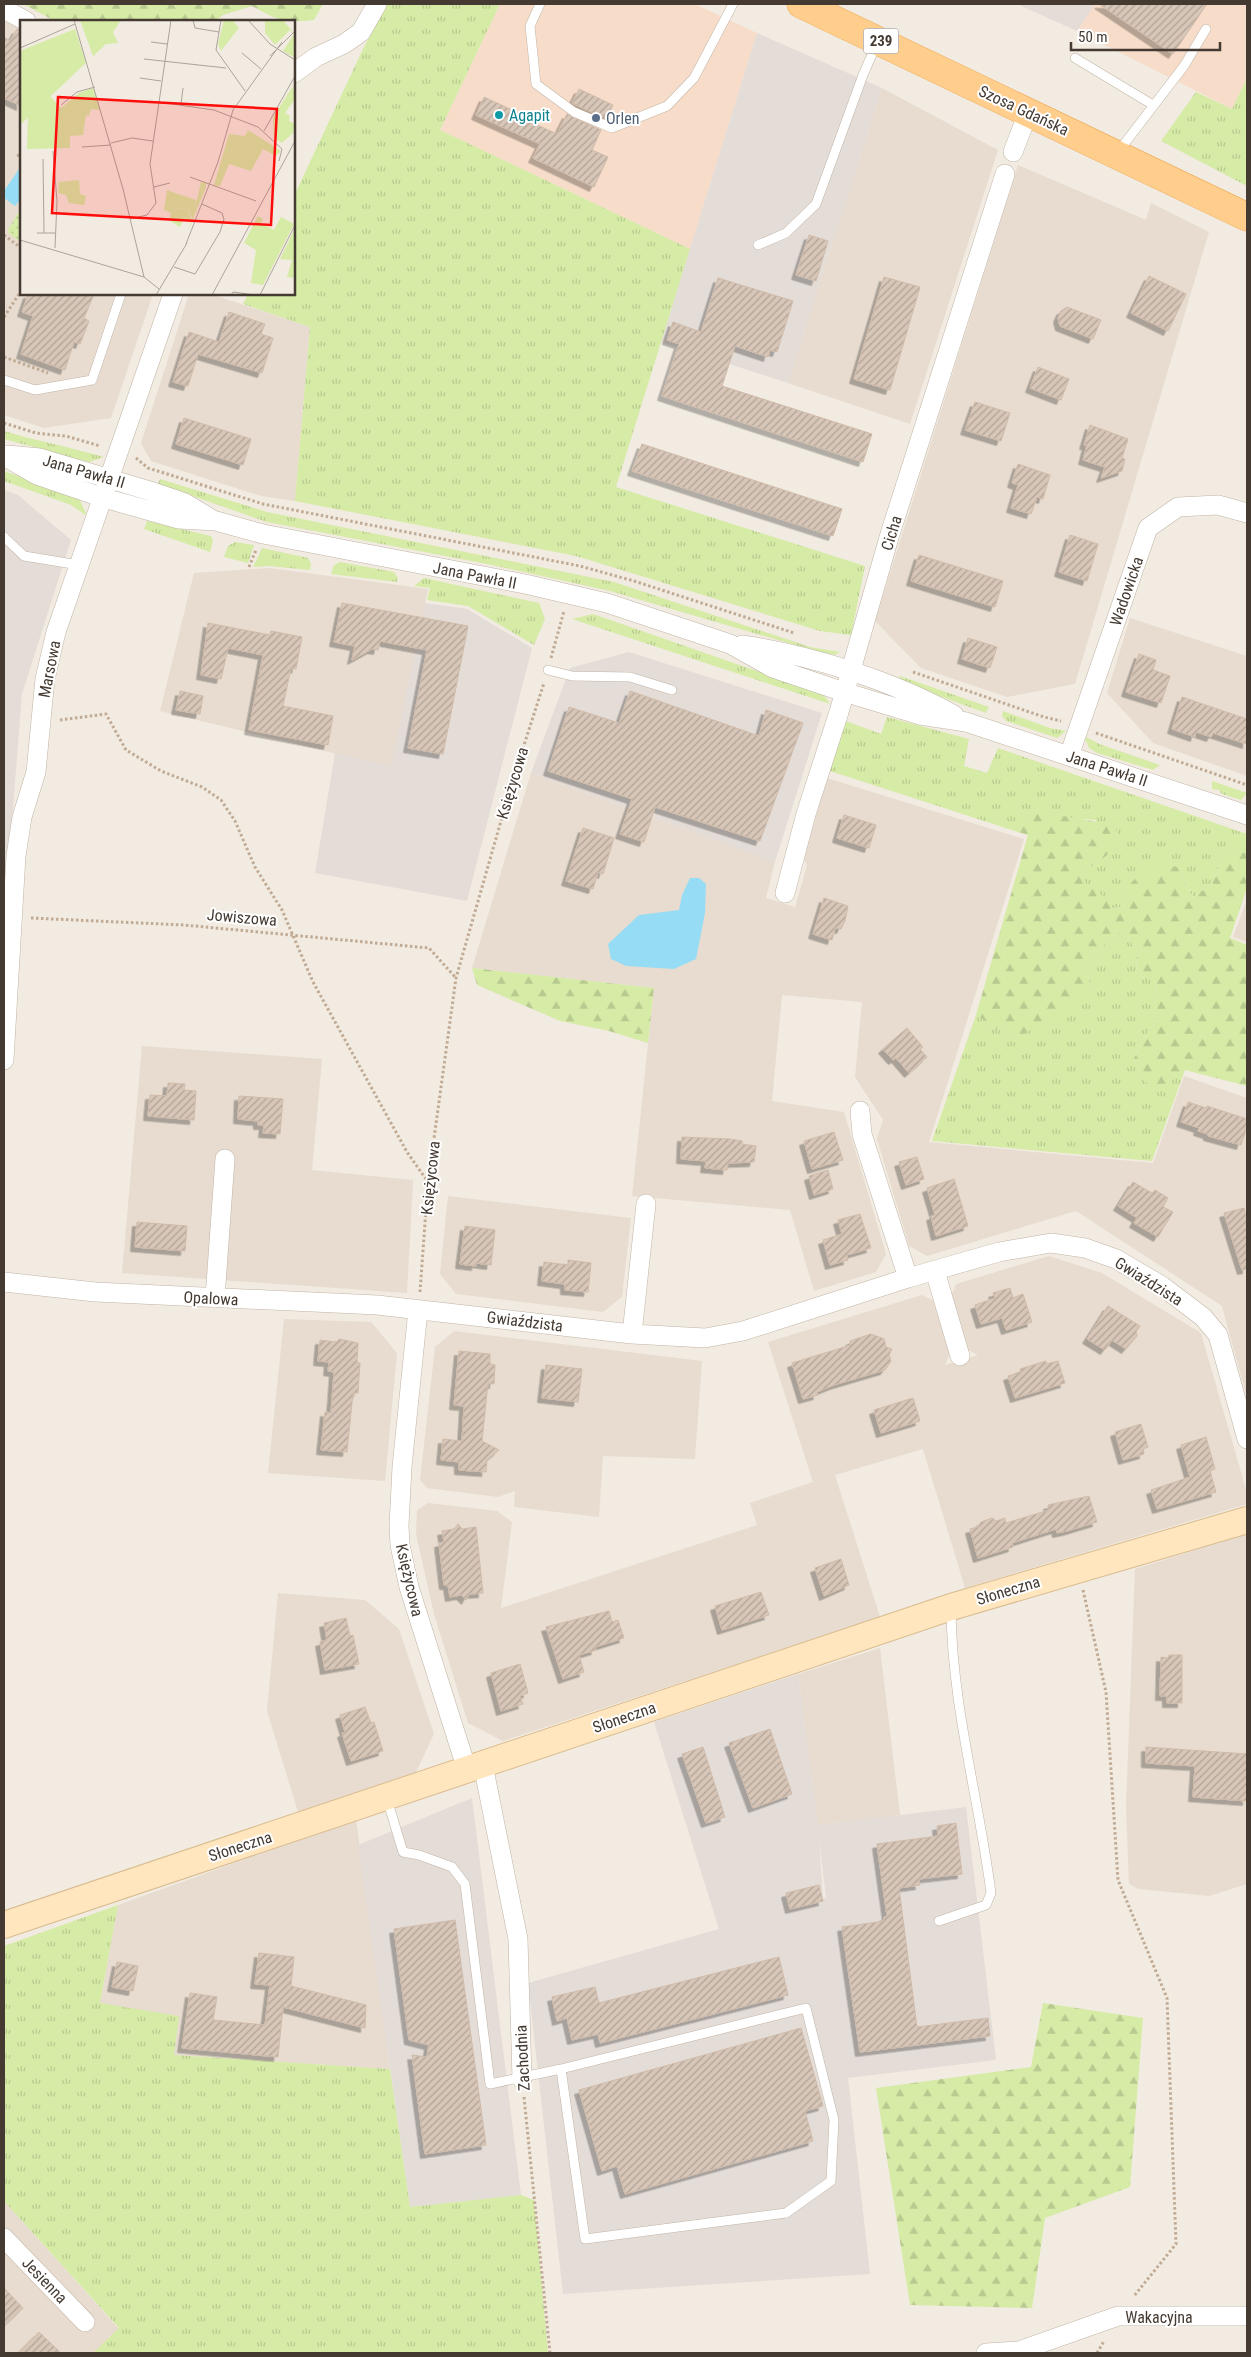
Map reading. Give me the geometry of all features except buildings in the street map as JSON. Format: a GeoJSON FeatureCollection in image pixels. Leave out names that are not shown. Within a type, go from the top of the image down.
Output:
{"type":"FeatureCollection","features":[{"type":"Feature","properties":{"kind":"main road","name":"Szosa Gdańska"},"geometry":{"type":"LineString","coordinates":[[801,4],[1247,217]]}},
{"type":"Feature","properties":{"kind":"street"},"geometry":{"type":"LineString","coordinates":[[295,72],[316,57],[344,44],[361,32],[377,4]]}},
{"type":"Feature","properties":{"kind":"street"},"geometry":{"type":"LineString","coordinates":[[4,9],[24,20]]}},
{"type":"Feature","properties":{"kind":"street"},"geometry":{"type":"LineString","coordinates":[[1013,152],[1028,113]]}},
{"type":"Feature","properties":{"kind":"street","name":"Cicha"},"geometry":{"type":"LineString","coordinates":[[785,893],[806,814],[890,534],[1004,174]]}},
{"type":"Feature","properties":{"kind":"street","name":"Marsowa"},"geometry":{"type":"LineString","coordinates":[[4,1060],[16,856],[22,817],[36,772],[45,679],[56,632],[104,498],[173,295]]}},
{"type":"Feature","properties":{"kind":"street","name":"Jana Pawła II"},"geometry":{"type":"LineString","coordinates":[[4,455],[40,458],[110,478],[185,503],[216,521]]}},
{"type":"Feature","properties":{"kind":"street","name":"Jana Pawła II"},"geometry":{"type":"LineString","coordinates":[[4,455],[36,475],[104,498],[179,519],[216,521],[279,537],[568,593],[616,606],[730,644],[774,668],[844,692],[920,715],[966,722],[1247,815]]}},
{"type":"Feature","properties":{"kind":"street","name":"Wadowicka"},"geometry":{"type":"LineString","coordinates":[[1069,756],[1148,528],[1178,507],[1218,505],[1247,513]]}},
{"type":"Feature","properties":{"kind":"street","name":"Jana Pawła II"},"geometry":{"type":"LineString","coordinates":[[730,644],[779,650],[850,672],[925,699],[966,722]]}},
{"type":"Feature","properties":{"kind":"street"},"geometry":{"type":"LineString","coordinates":[[860,1111],[862,1134],[908,1278]]}},
{"type":"Feature","properties":{"kind":"street"},"geometry":{"type":"LineString","coordinates":[[215,1298],[225,1158]]}},
{"type":"Feature","properties":{"kind":"street"},"geometry":{"type":"LineString","coordinates":[[632,1334],[646,1204]]}},
{"type":"Feature","properties":{"kind":"street","name":"Gwiaździsta"},"geometry":{"type":"LineString","coordinates":[[418,1310],[632,1334],[705,1338],[742,1331],[908,1278],[1016,1248],[1051,1243],[1084,1248],[1116,1259],[1184,1301],[1203,1317],[1218,1335],[1247,1439]]}},
{"type":"Feature","properties":{"kind":"street"},"geometry":{"type":"LineString","coordinates":[[935,1271],[960,1356]]}},
{"type":"Feature","properties":{"kind":"street","name":"Opalowa"},"geometry":{"type":"LineString","coordinates":[[4,1282],[95,1292],[377,1305],[418,1310]]}},
{"type":"Feature","properties":{"kind":"street","name":"Księżycowa"},"geometry":{"type":"LineString","coordinates":[[418,1310],[402,1467],[399,1519],[400,1545],[409,1587],[475,1767]]}},
{"type":"Feature","properties":{"kind":"street","name":"Słoneczna"},"geometry":{"type":"LineString","coordinates":[[4,1925],[951,1607],[1247,1520]]}},
{"type":"Feature","properties":{"kind":"street","name":"Zachodnia"},"geometry":{"type":"LineString","coordinates":[[475,1767],[518,1940],[522,2079]]}},
{"type":"Feature","properties":{"kind":"street","name":"Jesienna"},"geometry":{"type":"LineString","coordinates":[[4,2238],[86,2322]]}},
{"type":"Feature","properties":{"kind":"street","name":"Wakacyjna"},"geometry":{"type":"LineString","coordinates":[[986,2353],[1019,2351],[1118,2316],[1247,2316]]}},
{"type":"Feature","properties":{"kind":"lane"},"geometry":{"type":"LineString","coordinates":[[540,4],[530,26],[536,84],[574,112],[612,128],[668,106],[694,78],[733,4]]}},
{"type":"Feature","properties":{"kind":"lane"},"geometry":{"type":"LineString","coordinates":[[1117,154],[1184,66],[1206,29]]}},
{"type":"Feature","properties":{"kind":"lane"},"geometry":{"type":"LineString","coordinates":[[758,244],[786,233],[816,204],[863,75],[879,40]]}},
{"type":"Feature","properties":{"kind":"lane"},"geometry":{"type":"LineString","coordinates":[[1075,58],[1153,105]]}},
{"type":"Feature","properties":{"kind":"lane"},"geometry":{"type":"LineString","coordinates":[[4,380],[35,390],[92,380],[122,295]]}},
{"type":"Feature","properties":{"kind":"lane"},"geometry":{"type":"LineString","coordinates":[[4,537],[24,556],[79,566]]}},
{"type":"Feature","properties":{"kind":"lane"},"geometry":{"type":"LineString","coordinates":[[548,670],[572,676],[630,677],[672,690]]}},
{"type":"Feature","properties":{"kind":"lane"},"geometry":{"type":"LineString","coordinates":[[938,1921],[986,1905],[991,1893],[958,1698],[952,1652],[951,1607]]}},
{"type":"Feature","properties":{"kind":"lane"},"geometry":{"type":"LineString","coordinates":[[387,1797],[403,1852],[419,1855],[452,1867],[465,1884],[490,2084],[522,2079],[561,2069],[806,2008],[834,2120],[831,2181],[786,2213],[585,2239],[561,2069]]}},
{"type":"Feature","properties":{"kind":"path"},"geometry":{"type":"LineString","coordinates":[[4,235],[20,247]]}},
{"type":"Feature","properties":{"kind":"path"},"geometry":{"type":"LineString","coordinates":[[4,314],[20,292]]}},
{"type":"Feature","properties":{"kind":"path"},"geometry":{"type":"LineString","coordinates":[[4,357],[54,375]]}},
{"type":"Feature","properties":{"kind":"path"},"geometry":{"type":"LineString","coordinates":[[4,423],[36,434],[66,436],[107,446]]}},
{"type":"Feature","properties":{"kind":"path"},"geometry":{"type":"LineString","coordinates":[[134,456],[148,468],[263,504],[580,566],[634,581],[798,635]]}},
{"type":"Feature","properties":{"kind":"path","name":"Księżycowa"},"geometry":{"type":"LineString","coordinates":[[418,1310],[428,1182],[456,978],[513,779],[548,670],[568,593]]}},
{"type":"Feature","properties":{"kind":"path"},"geometry":{"type":"LineString","coordinates":[[905,669],[1044,717],[1063,721]]}},
{"type":"Feature","properties":{"kind":"path"},"geometry":{"type":"LineString","coordinates":[[41,722],[106,714],[126,750],[161,771],[202,787],[221,800],[235,822],[254,867],[282,910],[313,982],[406,1152],[428,1182]]}},
{"type":"Feature","properties":{"kind":"path"},"geometry":{"type":"LineString","coordinates":[[1091,730],[1101,736],[1247,785]]}},
{"type":"Feature","properties":{"kind":"path","name":"Jowiszowa"},"geometry":{"type":"LineString","coordinates":[[13,918],[117,920],[292,934],[429,948],[456,978]]}},
{"type":"Feature","properties":{"kind":"path"},"geometry":{"type":"LineString","coordinates":[[1078,1569],[1106,1692],[1118,1880],[1167,1998],[1176,2244],[1118,2316]]}},
{"type":"Feature","properties":{"kind":"path","name":"Zachodnia"},"geometry":{"type":"LineString","coordinates":[[522,2079],[550,2353]]}},
{"type":"Feature","properties":{"kind":"shaded area"},"geometry":{"type":"Polygon","coordinates":[[[500,4],[695,4],[757,33],[690,249],[440,130],[500,4]]]}},
{"type":"Feature","properties":{"kind":"shaded area"},"geometry":{"type":"Polygon","coordinates":[[[1017,4],[1095,4],[1077,31],[1017,4]]]}},
{"type":"Feature","properties":{"kind":"shaded area"},"geometry":{"type":"Polygon","coordinates":[[[1095,4],[1247,4],[1247,78],[1232,109],[1077,31],[1095,4]]]}},
{"type":"Feature","properties":{"kind":"shaded area"},"geometry":{"type":"Polygon","coordinates":[[[4,20],[20,29],[20,295],[153,295],[111,418],[44,428],[4,415],[4,20]]]}},
{"type":"Feature","properties":{"kind":"shaded area"},"geometry":{"type":"Polygon","coordinates":[[[757,33],[882,88],[788,383],[661,342],[757,33]]]}},
{"type":"Feature","properties":{"kind":"shaded area"},"geometry":{"type":"Polygon","coordinates":[[[882,88],[998,150],[910,424],[788,383],[882,88]]]}},
{"type":"Feature","properties":{"kind":"shaded area"},"geometry":{"type":"Polygon","coordinates":[[[1018,165],[1146,220],[1151,203],[1209,232],[1075,684],[1007,697],[921,668],[875,621],[1018,165]]]}},
{"type":"Feature","properties":{"kind":"shaded area"},"geometry":{"type":"Polygon","coordinates":[[[189,295],[214,295],[310,327],[295,501],[261,496],[151,461],[141,443],[189,295]]]}},
{"type":"Feature","properties":{"kind":"shaded area"},"geometry":{"type":"Polygon","coordinates":[[[4,490],[18,495],[71,540],[22,694],[4,921],[4,490]]]}},
{"type":"Feature","properties":{"kind":"shaded area"},"geometry":{"type":"Polygon","coordinates":[[[269,568],[428,589],[391,767],[160,711],[194,573],[269,568]]]}},
{"type":"Feature","properties":{"kind":"shaded area"},"geometry":{"type":"Polygon","coordinates":[[[425,603],[467,609],[532,648],[467,901],[315,873],[335,753],[391,766],[425,603]]]}},
{"type":"Feature","properties":{"kind":"shaded area"},"geometry":{"type":"Polygon","coordinates":[[[1130,618],[1247,656],[1247,776],[1153,743],[1107,693],[1130,618]]]}},
{"type":"Feature","properties":{"kind":"shaded area"},"geometry":{"type":"Polygon","coordinates":[[[629,652],[822,713],[775,862],[531,773],[570,668],[629,652]]]}},
{"type":"Feature","properties":{"kind":"shaded area"},"geometry":{"type":"Polygon","coordinates":[[[531,773],[775,862],[766,898],[795,907],[807,866],[804,858],[827,778],[1024,839],[929,1142],[1153,1163],[1184,1076],[1247,1098],[1247,1398],[1222,1306],[1076,1211],[927,1256],[909,1246],[877,1139],[883,1120],[855,1077],[862,1002],[782,995],[772,1101],[844,1112],[886,1254],[876,1272],[814,1291],[790,1210],[632,1196],[654,988],[472,968],[531,773]]]}},
{"type":"Feature","properties":{"kind":"shaded area"},"geometry":{"type":"Polygon","coordinates":[[[1247,899],[1247,942],[1233,937],[1247,899]]]}},
{"type":"Feature","properties":{"kind":"shaded area"},"geometry":{"type":"Polygon","coordinates":[[[142,1046],[322,1059],[312,1170],[413,1180],[407,1293],[122,1273],[142,1046]]]}},
{"type":"Feature","properties":{"kind":"shaded area"},"geometry":{"type":"Polygon","coordinates":[[[448,1196],[631,1218],[622,1297],[603,1312],[456,1294],[440,1274],[448,1196]]]}},
{"type":"Feature","properties":{"kind":"shaded area"},"geometry":{"type":"Polygon","coordinates":[[[1049,1256],[1102,1273],[1201,1333],[1247,1493],[1247,1504],[965,1588],[923,1449],[835,1475],[880,1617],[503,1741],[468,1723],[434,1614],[416,1534],[417,1510],[428,1503],[497,1511],[512,1522],[501,1608],[757,1525],[750,1503],[813,1482],[768,1342],[922,1295],[934,1301],[950,1353],[945,1365],[978,1355],[966,1349],[951,1296],[956,1284],[1049,1256]]]}},
{"type":"Feature","properties":{"kind":"shaded area"},"geometry":{"type":"Polygon","coordinates":[[[284,1319],[371,1322],[397,1353],[385,1481],[268,1473],[284,1319]]]}},
{"type":"Feature","properties":{"kind":"shaded area"},"geometry":{"type":"Polygon","coordinates":[[[454,1331],[702,1361],[695,1459],[603,1456],[599,1517],[514,1507],[515,1491],[498,1497],[427,1488],[420,1480],[435,1347],[454,1331]]]}},
{"type":"Feature","properties":{"kind":"shaded area"},"geometry":{"type":"Polygon","coordinates":[[[1247,1534],[1247,1884],[1209,1896],[1139,1889],[1129,1884],[1126,1806],[1135,1569],[1247,1534]]]}},
{"type":"Feature","properties":{"kind":"shaded area"},"geometry":{"type":"Polygon","coordinates":[[[278,1593],[365,1600],[399,1629],[434,1734],[416,1772],[298,1812],[267,1711],[278,1593]]]}},
{"type":"Feature","properties":{"kind":"shaded area"},"geometry":{"type":"Polygon","coordinates":[[[880,1648],[900,1815],[818,1825],[798,1674],[880,1648]]]}},
{"type":"Feature","properties":{"kind":"shaded area"},"geometry":{"type":"Polygon","coordinates":[[[798,1674],[818,1825],[966,1807],[996,2060],[848,2078],[870,2274],[563,2294],[528,1983],[719,1929],[654,1722],[798,1674]],[[819,1839],[823,1899],[826,1897],[819,1839]]]}},
{"type":"Feature","properties":{"kind":"shaded area"},"geometry":{"type":"Polygon","coordinates":[[[472,1798],[521,2195],[410,2207],[358,1845],[472,1798]]]}},
{"type":"Feature","properties":{"kind":"shaded area"},"geometry":{"type":"Polygon","coordinates":[[[356,1819],[390,2069],[174,2055],[100,2003],[118,1905],[356,1819]]]}},
{"type":"Feature","properties":{"kind":"shaded area"},"geometry":{"type":"Polygon","coordinates":[[[4,2201],[119,2329],[93,2353],[4,2353],[4,2201]]]}},
{"type":"Feature","properties":{"kind":"green space"},"geometry":{"type":"Polygon","coordinates":[[[23,4],[323,4],[314,20],[282,20],[252,6],[223,15],[216,20],[53,20],[23,4]]]}},
{"type":"Feature","properties":{"kind":"green space"},"geometry":{"type":"Polygon","coordinates":[[[387,4],[500,4],[440,130],[690,249],[616,487],[865,566],[851,635],[820,631],[576,556],[295,501],[310,327],[243,304],[248,295],[295,295],[295,194],[363,49],[387,4]]]}},
{"type":"Feature","properties":{"kind":"green space"},"geometry":{"type":"Polygon","coordinates":[[[1247,78],[1247,186],[1161,141],[1196,92],[1232,109],[1247,78]]]}},
{"type":"Feature","properties":{"kind":"green space"},"geometry":{"type":"Polygon","coordinates":[[[20,210],[20,241],[9,234],[8,230],[20,210]]]}},
{"type":"Feature","properties":{"kind":"green space"},"geometry":{"type":"Polygon","coordinates":[[[4,431],[104,457],[89,462],[4,439],[4,431]]]}},
{"type":"Feature","properties":{"kind":"green space"},"geometry":{"type":"Polygon","coordinates":[[[4,471],[79,498],[87,516],[71,505],[4,481],[4,471]]]}},
{"type":"Feature","properties":{"kind":"green space"},"geometry":{"type":"Polygon","coordinates":[[[160,479],[267,512],[614,582],[810,647],[840,652],[834,655],[809,649],[610,591],[487,564],[267,522],[158,484],[160,479]]]}},
{"type":"Feature","properties":{"kind":"green space"},"geometry":{"type":"Polygon","coordinates":[[[147,521],[211,536],[213,541],[210,552],[144,529],[147,521]]]}},
{"type":"Feature","properties":{"kind":"green space"},"geometry":{"type":"Polygon","coordinates":[[[235,542],[254,545],[248,563],[224,557],[228,546],[235,542]]]}},
{"type":"Feature","properties":{"kind":"green space"},"geometry":{"type":"Polygon","coordinates":[[[262,548],[308,558],[311,564],[310,570],[268,566],[253,567],[262,548]]]}},
{"type":"Feature","properties":{"kind":"green space"},"geometry":{"type":"Polygon","coordinates":[[[340,562],[394,572],[398,578],[397,582],[331,574],[334,565],[340,562]]]}},
{"type":"Feature","properties":{"kind":"green space"},"geometry":{"type":"Polygon","coordinates":[[[424,578],[539,603],[545,619],[534,645],[468,606],[427,600],[430,588],[414,586],[424,578]]]}},
{"type":"Feature","properties":{"kind":"green space"},"geometry":{"type":"Polygon","coordinates":[[[593,614],[823,694],[830,704],[572,619],[593,614]]]}},
{"type":"Feature","properties":{"kind":"green space"},"geometry":{"type":"Polygon","coordinates":[[[900,676],[989,707],[986,713],[898,681],[900,676]]]}},
{"type":"Feature","properties":{"kind":"green space"},"geometry":{"type":"Polygon","coordinates":[[[1003,711],[1050,728],[1066,731],[1057,738],[1006,721],[1002,716],[1003,711]]]}},
{"type":"Feature","properties":{"kind":"green space"},"geometry":{"type":"Polygon","coordinates":[[[887,717],[969,739],[964,766],[987,773],[998,748],[1247,834],[1247,853],[1225,850],[1212,884],[1193,897],[1184,881],[1180,867],[1150,875],[1127,887],[1122,907],[1113,908],[1086,887],[1083,872],[1106,856],[1096,820],[1030,815],[1018,832],[830,771],[843,720],[881,734],[887,717]]]}},
{"type":"Feature","properties":{"kind":"green space"},"geometry":{"type":"Polygon","coordinates":[[[1084,736],[1099,744],[1160,765],[1153,770],[1097,753],[1089,748],[1084,736]]]}},
{"type":"Feature","properties":{"kind":"green space"},"geometry":{"type":"Polygon","coordinates":[[[1212,781],[1247,793],[1241,800],[1222,794],[1219,790],[1212,789],[1212,781]]]}},
{"type":"Feature","properties":{"kind":"green space"},"geometry":{"type":"Polygon","coordinates":[[[1046,813],[1115,825],[1119,839],[1106,856],[1083,872],[1087,887],[1097,890],[1113,908],[1122,907],[1127,887],[1138,876],[1150,875],[1155,865],[1180,867],[1184,881],[1193,897],[1212,884],[1225,850],[1247,853],[1247,888],[1230,938],[1247,945],[1247,1086],[1185,1070],[1157,1090],[1143,1080],[1134,1059],[1142,1040],[1158,1020],[1154,1000],[1157,984],[1136,973],[1137,952],[1124,930],[1109,939],[1087,965],[1090,987],[1067,1012],[1040,1024],[1015,1040],[976,1015],[1028,835],[1018,832],[1030,815],[1046,813]]]}},
{"type":"Feature","properties":{"kind":"green space"},"geometry":{"type":"Polygon","coordinates":[[[1124,930],[1137,952],[1136,973],[1157,983],[1154,1000],[1158,1020],[1142,1040],[1134,1059],[1143,1080],[1157,1089],[1185,1070],[1152,1161],[932,1141],[976,1015],[1015,1040],[1090,987],[1087,965],[1109,939],[1124,930]]]}},
{"type":"Feature","properties":{"kind":"green space"},"geometry":{"type":"Polygon","coordinates":[[[472,968],[654,988],[648,1043],[609,1031],[560,1021],[477,985],[472,968]]]}},
{"type":"Feature","properties":{"kind":"green space"},"geometry":{"type":"Polygon","coordinates":[[[118,1905],[100,2003],[179,2016],[174,2055],[390,2069],[410,2207],[521,2195],[534,2200],[548,2353],[93,2353],[119,2328],[4,2201],[4,1946],[118,1905]]]}},
{"type":"Feature","properties":{"kind":"green space"},"geometry":{"type":"Polygon","coordinates":[[[1043,2003],[1143,2018],[1130,2187],[1045,2218],[1032,2308],[910,2305],[876,2088],[1031,2067],[1043,2003]]]}},
{"type":"Feature","properties":{"kind":"water"},"geometry":{"type":"Polygon","coordinates":[[[20,167],[20,200],[15,206],[4,198],[4,191],[20,167]]]}},
{"type":"Feature","properties":{"kind":"water"},"geometry":{"type":"Polygon","coordinates":[[[690,878],[699,878],[706,884],[705,913],[696,959],[674,969],[626,966],[611,959],[608,944],[639,915],[679,910],[682,895],[690,878]]]}},
{"type":"Feature","properties":{"kind":"place","name":"Agapit"},"geometry":{"type":"Point","coordinates":[499,115]}},
{"type":"Feature","properties":{"kind":"place","name":"Orlen"},"geometry":{"type":"Point","coordinates":[596,118]}}]}
